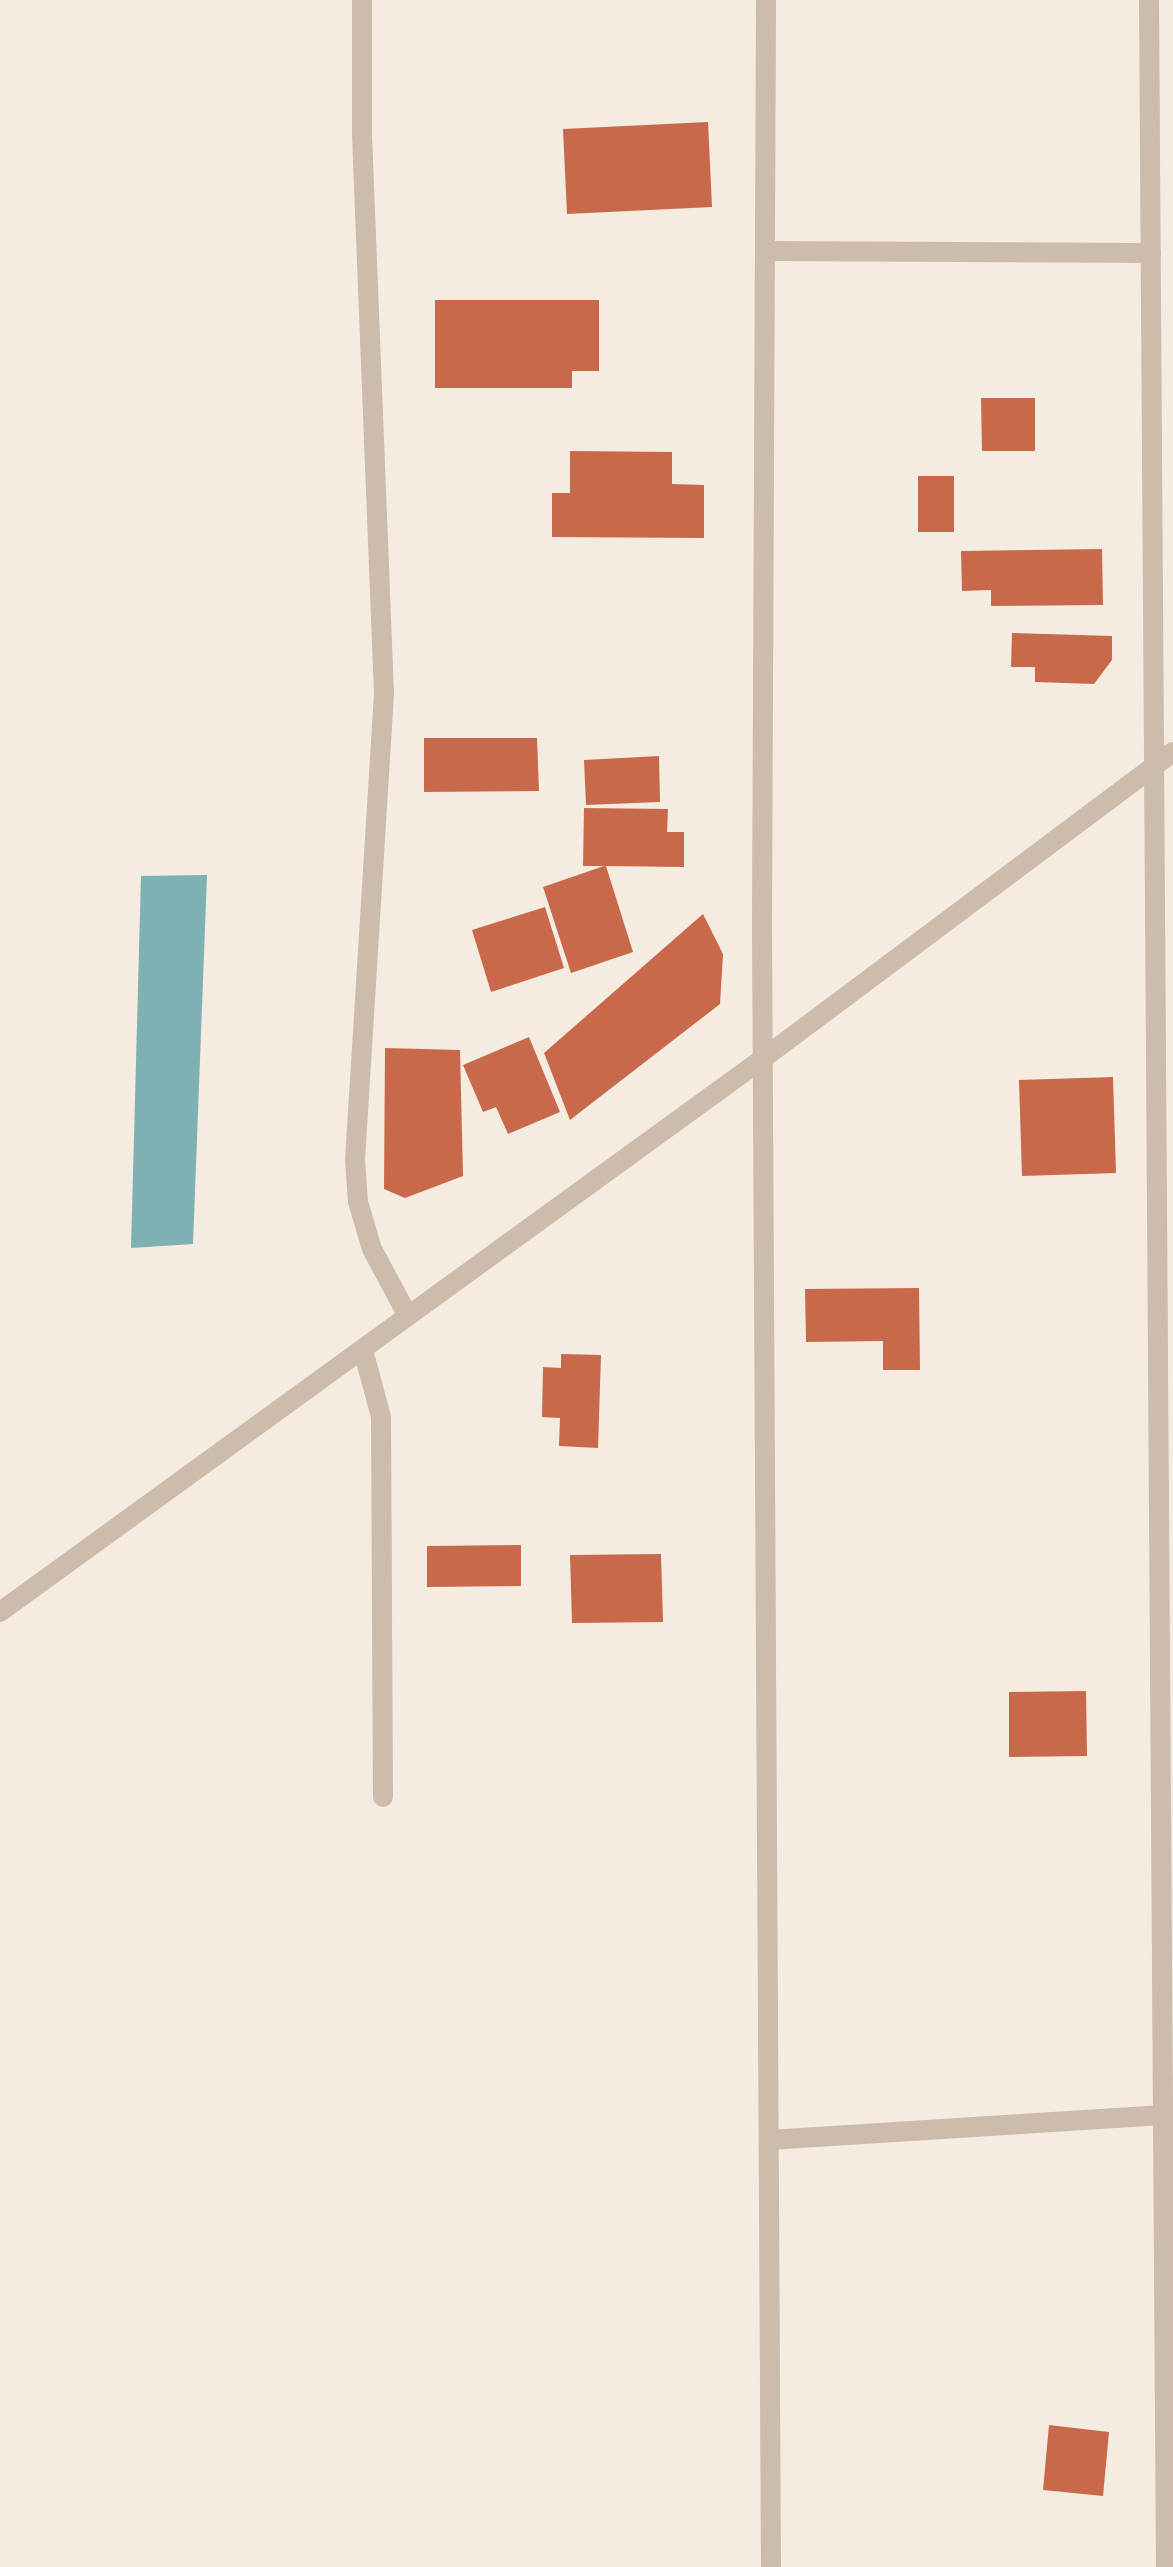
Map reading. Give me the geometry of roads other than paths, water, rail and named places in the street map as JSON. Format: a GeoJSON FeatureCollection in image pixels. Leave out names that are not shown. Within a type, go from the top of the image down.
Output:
{"type":"FeatureCollection","features":[{"type":"Feature","properties":{"kind":"street"},"geometry":{"type":"LineString","coordinates":[[362,0],[362,135],[384,694],[355,1160],[358,1202],[372,1249],[408,1316]]}},
{"type":"Feature","properties":{"kind":"street"},"geometry":{"type":"LineString","coordinates":[[766,0],[762,910],[771,2567]]}},
{"type":"Feature","properties":{"kind":"street"},"geometry":{"type":"LineString","coordinates":[[1149,0],[1168,2113],[1166,2567]]}},
{"type":"Feature","properties":{"kind":"street"},"geometry":{"type":"LineString","coordinates":[[765,251],[1151,253]]}},
{"type":"Feature","properties":{"kind":"street"},"geometry":{"type":"LineString","coordinates":[[0,1612],[765,1057],[1173,752]]}},
{"type":"Feature","properties":{"kind":"street"},"geometry":{"type":"LineString","coordinates":[[363,1350],[381,1417],[383,1797]]}},
{"type":"Feature","properties":{"kind":"street"},"geometry":{"type":"LineString","coordinates":[[769,2140],[1168,2113]]}},
{"type":"Feature","properties":{"kind":"water"},"geometry":{"type":"Polygon","coordinates":[[[207,875],[193,1244],[131,1248],[141,876],[207,875]]]}}]}
